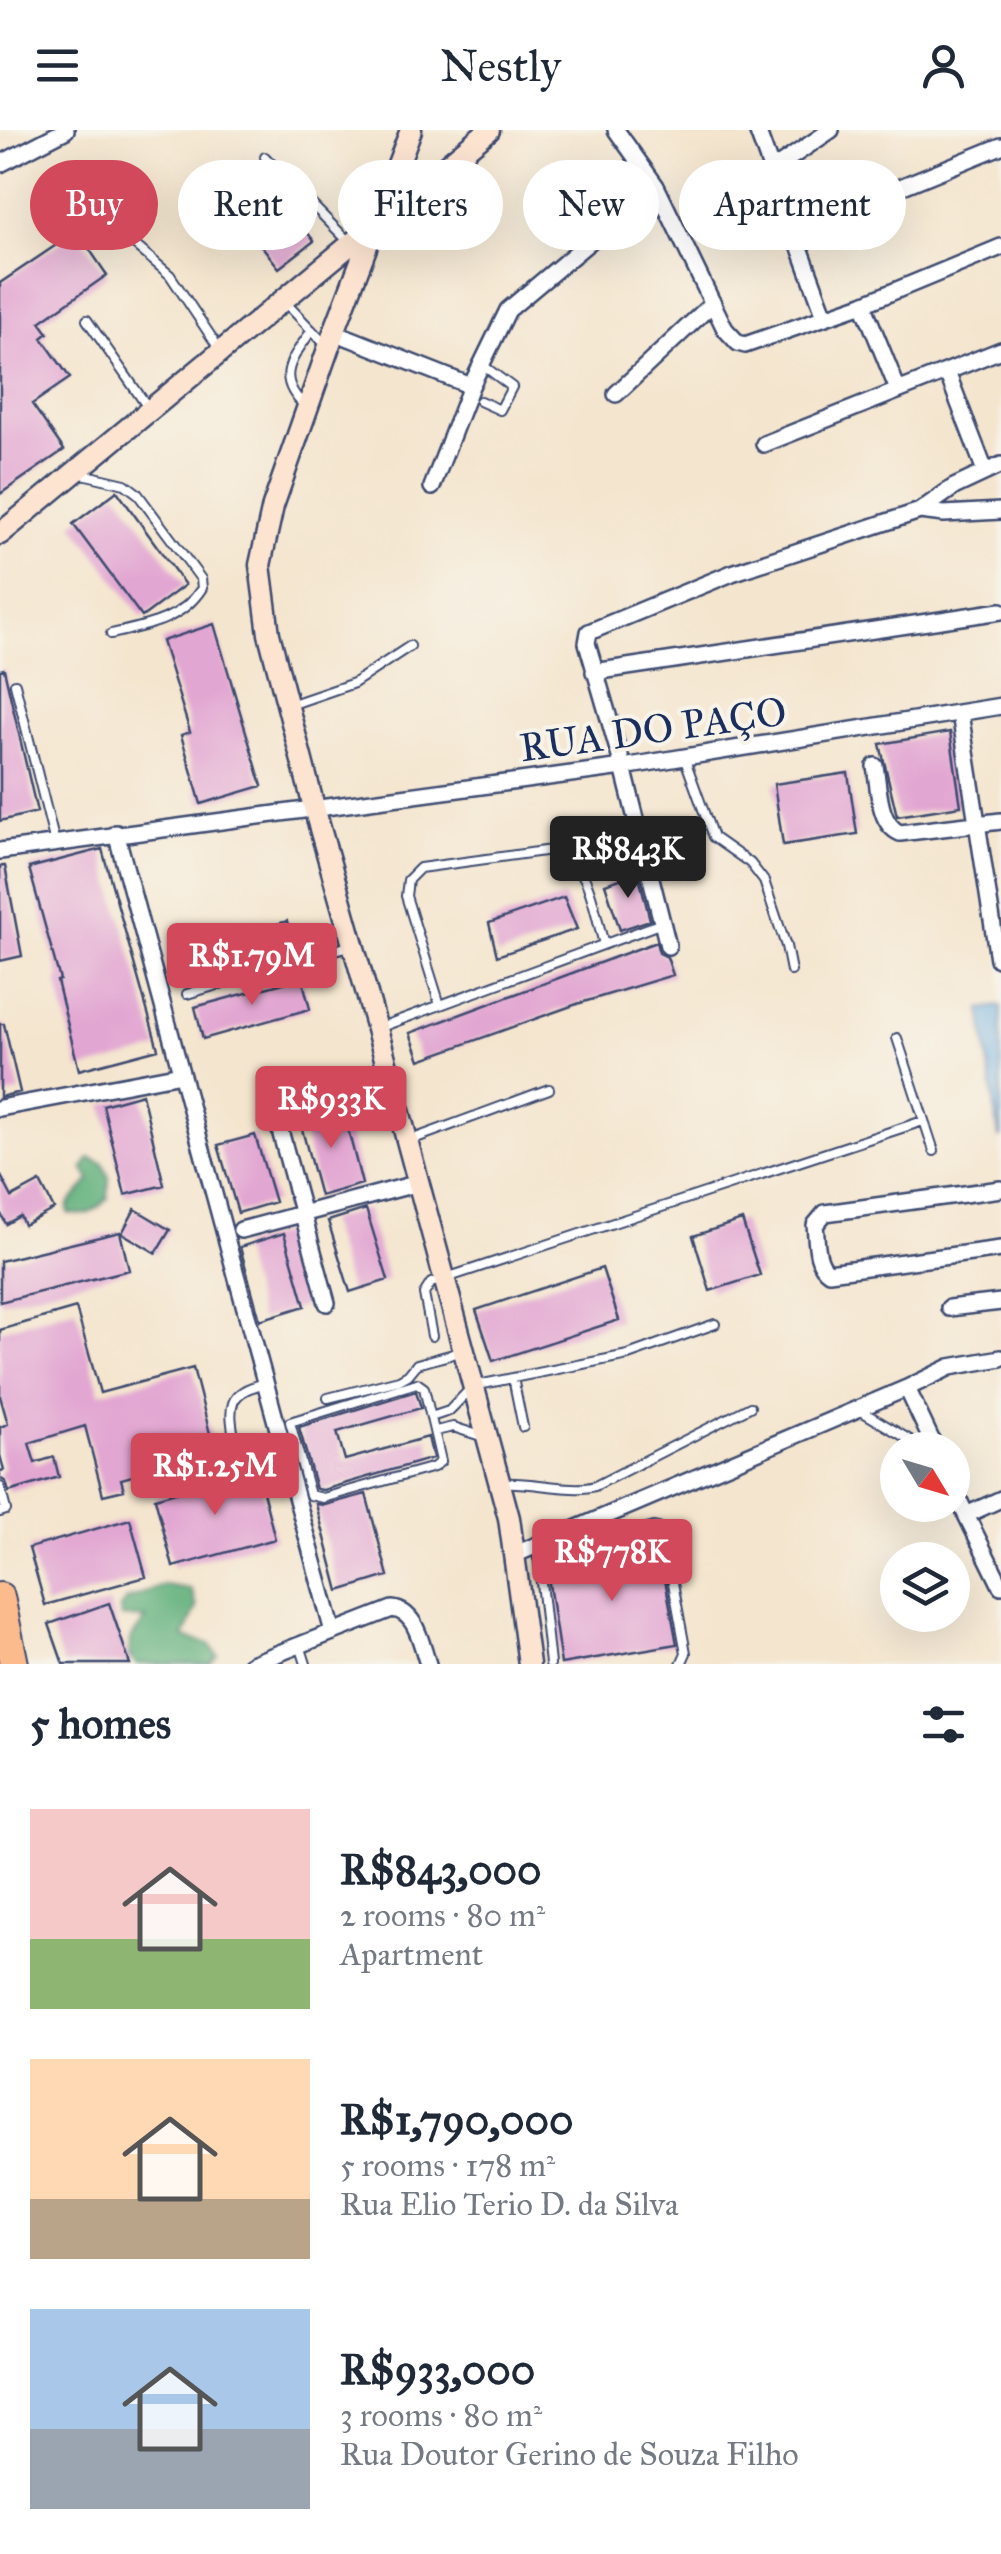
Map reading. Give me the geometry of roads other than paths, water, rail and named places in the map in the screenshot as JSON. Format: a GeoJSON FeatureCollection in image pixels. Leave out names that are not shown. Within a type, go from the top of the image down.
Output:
{"type":"FeatureCollection","features":[{"type":"Feature","properties":{"kind":"highway"},"geometry":{"type":"LineString","coordinates":[[0,1597],[14,1664]]}},
{"type":"Feature","properties":{"kind":"main road"},"geometry":{"type":"LineString","coordinates":[[401,160],[412,130]]}},
{"type":"Feature","properties":{"kind":"main road"},"geometry":{"type":"LineString","coordinates":[[453,160],[489,130]]}},
{"type":"Feature","properties":{"kind":"main road"},"geometry":{"type":"LineString","coordinates":[[0,534],[343,250]]}},
{"type":"Feature","properties":{"kind":"main road"},"geometry":{"type":"LineString","coordinates":[[366,250],[346,300],[325,337],[308,408],[273,506],[260,565],[270,634],[315,810],[499,1483],[530,1553],[529,1664]]}},
{"type":"Feature","properties":{"kind":"main road"},"geometry":{"type":"LineString","coordinates":[[310,274],[322,272],[332,277],[346,300]]}},
{"type":"Feature","properties":{"kind":"street"},"geometry":{"type":"LineString","coordinates":[[0,164],[66,130]]}},
{"type":"Feature","properties":{"kind":"street"},"geometry":{"type":"LineString","coordinates":[[616,130],[637,160]]}},
{"type":"Feature","properties":{"kind":"street"},"geometry":{"type":"LineString","coordinates":[[758,130],[768,160]]}},
{"type":"Feature","properties":{"kind":"street"},"geometry":{"type":"LineString","coordinates":[[786,160],[830,130]]}},
{"type":"Feature","properties":{"kind":"street"},"geometry":{"type":"LineString","coordinates":[[906,185],[1001,146]]}},
{"type":"Feature","properties":{"kind":"street"},"geometry":{"type":"LineString","coordinates":[[659,192],[731,338],[745,346],[863,304],[1001,247]]}},
{"type":"Feature","properties":{"kind":"street"},"geometry":{"type":"LineString","coordinates":[[432,487],[475,394],[480,364],[508,310],[580,250]]}},
{"type":"Feature","properties":{"kind":"street"},"geometry":{"type":"LineString","coordinates":[[801,250],[825,316]]}},
{"type":"Feature","properties":{"kind":"street"},"geometry":{"type":"LineString","coordinates":[[616,394],[713,304]]}},
{"type":"Feature","properties":{"kind":"street"},"geometry":{"type":"LineString","coordinates":[[863,304],[898,390]]}},
{"type":"Feature","properties":{"kind":"street"},"geometry":{"type":"LineString","coordinates":[[325,337],[475,394]]}},
{"type":"Feature","properties":{"kind":"street"},"geometry":{"type":"LineString","coordinates":[[764,444],[1001,350]]}},
{"type":"Feature","properties":{"kind":"street"},"geometry":{"type":"LineString","coordinates":[[668,946],[587,636],[598,626],[732,572],[920,511],[954,487],[993,468],[948,372]]}},
{"type":"Feature","properties":{"kind":"street"},"geometry":{"type":"LineString","coordinates":[[920,511],[944,514],[1001,510]]}},
{"type":"Feature","properties":{"kind":"street"},"geometry":{"type":"LineString","coordinates":[[594,672],[1001,611]]}},
{"type":"Feature","properties":{"kind":"street","name":"RUA DO PAÇO"},"geometry":{"type":"LineString","coordinates":[[0,851],[623,767],[1001,706]]}},
{"type":"Feature","properties":{"kind":"street"},"geometry":{"type":"LineString","coordinates":[[960,713],[998,958]]}},
{"type":"Feature","properties":{"kind":"street"},"geometry":{"type":"LineString","coordinates":[[875,766],[885,819],[893,830],[900,833],[1001,821]]}},
{"type":"Feature","properties":{"kind":"street"},"geometry":{"type":"LineString","coordinates":[[116,834],[333,1632]]}},
{"type":"Feature","properties":{"kind":"street"},"geometry":{"type":"LineString","coordinates":[[0,1108],[180,1074]]}},
{"type":"Feature","properties":{"kind":"street"},"geometry":{"type":"LineString","coordinates":[[278,1123],[327,1303]]}},
{"type":"Feature","properties":{"kind":"street"},"geometry":{"type":"LineString","coordinates":[[241,1230],[419,1184]]}},
{"type":"Feature","properties":{"kind":"street"},"geometry":{"type":"LineString","coordinates":[[1001,1190],[825,1213],[815,1225],[820,1260],[829,1272],[1001,1249]]}},
{"type":"Feature","properties":{"kind":"street"},"geometry":{"type":"LineString","coordinates":[[949,1308],[1001,1302]]}},
{"type":"Feature","properties":{"kind":"street"},"geometry":{"type":"LineString","coordinates":[[530,1553],[950,1367],[1001,1358]]}},
{"type":"Feature","properties":{"kind":"street"},"geometry":{"type":"LineString","coordinates":[[907,1388],[928,1432]]}},
{"type":"Feature","properties":{"kind":"street"},"geometry":{"type":"LineString","coordinates":[[970,1512],[1001,1499]]}},
{"type":"Feature","properties":{"kind":"street"},"geometry":{"type":"LineString","coordinates":[[970,1522],[1001,1586]]}},
{"type":"Feature","properties":{"kind":"street"},"geometry":{"type":"LineString","coordinates":[[251,1664],[373,1614],[401,1610],[411,1619],[428,1664]]}},
{"type":"Feature","properties":{"kind":"lane"},"geometry":{"type":"LineString","coordinates":[[265,157],[338,231]]}},
{"type":"Feature","properties":{"kind":"lane"},"geometry":{"type":"LineString","coordinates":[[141,250],[170,275],[220,350]]}},
{"type":"Feature","properties":{"kind":"lane"},"geometry":{"type":"LineString","coordinates":[[282,298],[325,337],[294,356],[287,384],[308,408]]}},
{"type":"Feature","properties":{"kind":"lane"},"geometry":{"type":"LineString","coordinates":[[87,320],[149,409]]}},
{"type":"Feature","properties":{"kind":"lane"},"geometry":{"type":"LineString","coordinates":[[475,394],[500,410],[512,387],[480,364]]}},
{"type":"Feature","properties":{"kind":"lane"},"geometry":{"type":"LineString","coordinates":[[74,472],[125,484],[137,493],[201,579],[202,588],[194,602],[158,623],[111,634]]}},
{"type":"Feature","properties":{"kind":"lane"},"geometry":{"type":"LineString","coordinates":[[288,706],[354,683],[410,646]]}},
{"type":"Feature","properties":{"kind":"lane"},"geometry":{"type":"LineString","coordinates":[[15,684],[54,842]]}},
{"type":"Feature","properties":{"kind":"lane"},"geometry":{"type":"LineString","coordinates":[[684,757],[714,838],[750,863],[764,881],[791,970]]}},
{"type":"Feature","properties":{"kind":"lane"},"geometry":{"type":"LineString","coordinates":[[440,1005],[406,896],[408,880],[420,868],[560,849],[582,869],[604,944]]}},
{"type":"Feature","properties":{"kind":"lane"},"geometry":{"type":"LineString","coordinates":[[377,1029],[662,922]]}},
{"type":"Feature","properties":{"kind":"lane"},"geometry":{"type":"LineString","coordinates":[[187,994],[353,945]]}},
{"type":"Feature","properties":{"kind":"lane"},"geometry":{"type":"LineString","coordinates":[[897,1038],[934,1150]]}},
{"type":"Feature","properties":{"kind":"lane"},"geometry":{"type":"LineString","coordinates":[[408,1141],[549,1090]]}},
{"type":"Feature","properties":{"kind":"lane"},"geometry":{"type":"LineString","coordinates":[[432,1336],[425,1288],[431,1282],[923,1121]]}},
{"type":"Feature","properties":{"kind":"lane"},"geometry":{"type":"LineString","coordinates":[[432,1417],[449,1412],[473,1386],[628,1355],[715,1324]]}},
{"type":"Feature","properties":{"kind":"lane"},"geometry":{"type":"LineString","coordinates":[[328,1398],[399,1380],[417,1364],[464,1351]]}},
{"type":"Feature","properties":{"kind":"lane"},"geometry":{"type":"LineString","coordinates":[[512,1378],[523,1428]]}},
{"type":"Feature","properties":{"kind":"lane"},"geometry":{"type":"LineString","coordinates":[[417,1383],[424,1388],[436,1431],[442,1461],[434,1466],[314,1498],[289,1426],[294,1418],[417,1383]]}},
{"type":"Feature","properties":{"kind":"lane"},"geometry":{"type":"LineString","coordinates":[[236,1450],[230,1409],[237,1394],[264,1384]]}},
{"type":"Feature","properties":{"kind":"lane"},"geometry":{"type":"LineString","coordinates":[[499,1483],[528,1482],[582,1490],[750,1407]]}},
{"type":"Feature","properties":{"kind":"lane"},"geometry":{"type":"LineString","coordinates":[[858,1409],[897,1432]]}},
{"type":"Feature","properties":{"kind":"lane"},"geometry":{"type":"LineString","coordinates":[[436,1431],[453,1427],[487,1439]]}},
{"type":"Feature","properties":{"kind":"lane"},"geometry":{"type":"LineString","coordinates":[[0,1487],[6,1510],[0,1512]]}},
{"type":"Feature","properties":{"kind":"lane"},"geometry":{"type":"LineString","coordinates":[[550,1664],[530,1553],[654,1527],[663,1529],[686,1654],[680,1664]]}},
{"type":"Feature","properties":{"kind":"lane"},"geometry":{"type":"LineString","coordinates":[[300,1645],[306,1664]]}},
{"type":"Feature","properties":{"kind":"water"},"geometry":{"type":"Polygon","coordinates":[[[1001,1006],[1001,1137],[999,1137],[981,1009],[1001,1006]]]}}]}
